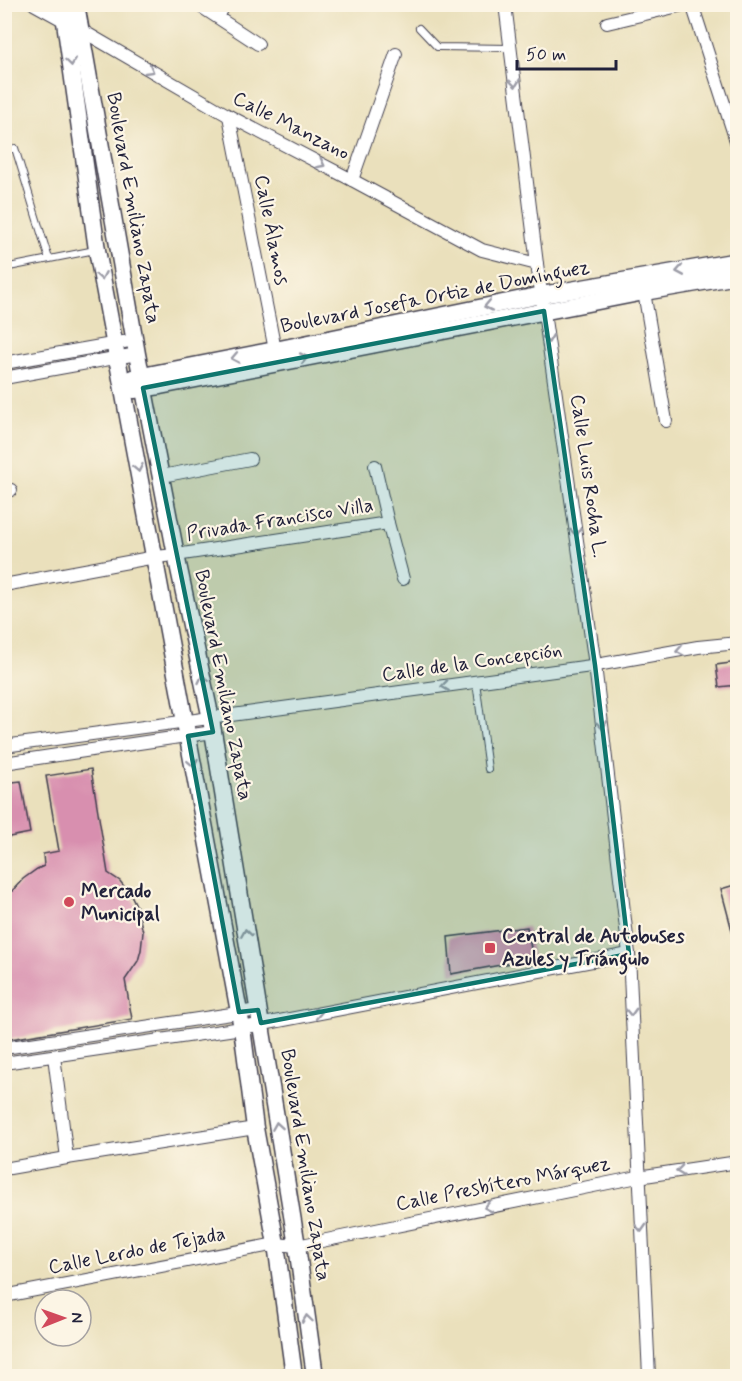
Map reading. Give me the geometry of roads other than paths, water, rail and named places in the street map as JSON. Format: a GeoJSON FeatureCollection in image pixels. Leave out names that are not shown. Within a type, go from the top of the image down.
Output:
{"type":"FeatureCollection","features":[{"type":"Feature","properties":{"kind":"street","name":"Calle Manzano"},"geometry":{"type":"LineString","coordinates":[[34,4],[229,116],[482,250],[537,264]]}},
{"type":"Feature","properties":{"kind":"street","name":"Boulevard Emiliano Zapata"},"geometry":{"type":"LineString","coordinates":[[62,4],[97,250],[241,1020],[255,1128],[276,1244],[294,1377]]}},
{"type":"Feature","properties":{"kind":"street","name":"Boulevard Emiliano Zapata"},"geometry":{"type":"LineString","coordinates":[[76,4],[142,382],[212,725],[297,1246],[315,1377]]}},
{"type":"Feature","properties":{"kind":"street"},"geometry":{"type":"LineString","coordinates":[[197,4],[258,44]]}},
{"type":"Feature","properties":{"kind":"street"},"geometry":{"type":"LineString","coordinates":[[218,17],[225,4]]}},
{"type":"Feature","properties":{"kind":"street","name":"Calle Luis Rocha L."},"geometry":{"type":"LineString","coordinates":[[505,4],[537,264],[596,665],[629,954],[649,1377]]}},
{"type":"Feature","properties":{"kind":"street"},"geometry":{"type":"LineString","coordinates":[[607,23],[687,4]]}},
{"type":"Feature","properties":{"kind":"street"},"geometry":{"type":"LineString","coordinates":[[692,4],[738,147]]}},
{"type":"Feature","properties":{"kind":"street"},"geometry":{"type":"LineString","coordinates":[[352,180],[396,54]]}},
{"type":"Feature","properties":{"kind":"street","name":"Calle Álamos"},"geometry":{"type":"LineString","coordinates":[[229,116],[274,350]]}},
{"type":"Feature","properties":{"kind":"street","name":"Boulevard Josefa Ortiz de Domínguez"},"geometry":{"type":"LineString","coordinates":[[142,382],[160,386],[738,261]]}},
{"type":"Feature","properties":{"kind":"street","name":"Boulevard Josefa Ortiz de Domínguez"},"geometry":{"type":"LineString","coordinates":[[142,382],[274,350],[543,303],[644,292],[738,276]]}},
{"type":"Feature","properties":{"kind":"street"},"geometry":{"type":"LineString","coordinates":[[644,292],[666,421]]}},
{"type":"Feature","properties":{"kind":"street"},"geometry":{"type":"LineString","coordinates":[[4,378],[136,347]]}},
{"type":"Feature","properties":{"kind":"street"},"geometry":{"type":"LineString","coordinates":[[4,363],[115,351]]}},
{"type":"Feature","properties":{"kind":"street"},"geometry":{"type":"LineString","coordinates":[[122,386],[142,382]]}},
{"type":"Feature","properties":{"kind":"street"},"geometry":{"type":"LineString","coordinates":[[162,476],[250,459]]}},
{"type":"Feature","properties":{"kind":"street","name":"Privada Francisco Villa"},"geometry":{"type":"LineString","coordinates":[[375,465],[403,579]]}},
{"type":"Feature","properties":{"kind":"street","name":"Privada Francisco Villa"},"geometry":{"type":"LineString","coordinates":[[4,585],[155,557],[388,523]]}},
{"type":"Feature","properties":{"kind":"street","name":"Calle de la Concepción"},"geometry":{"type":"LineString","coordinates":[[186,729],[738,642]]}},
{"type":"Feature","properties":{"kind":"street"},"geometry":{"type":"LineString","coordinates":[[4,746],[186,729]]}},
{"type":"Feature","properties":{"kind":"street"},"geometry":{"type":"LineString","coordinates":[[4,763],[186,729]]}},
{"type":"Feature","properties":{"kind":"street"},"geometry":{"type":"LineString","coordinates":[[4,1063],[629,954]]}},
{"type":"Feature","properties":{"kind":"street"},"geometry":{"type":"LineString","coordinates":[[4,1048],[241,1020]]}},
{"type":"Feature","properties":{"kind":"street"},"geometry":{"type":"LineString","coordinates":[[54,1056],[67,1158]]}},
{"type":"Feature","properties":{"kind":"street"},"geometry":{"type":"LineString","coordinates":[[4,1169],[255,1128]]}},
{"type":"Feature","properties":{"kind":"street","name":"Calle Presbítero Márquez"},"geometry":{"type":"LineString","coordinates":[[276,1244],[297,1246],[638,1177],[738,1162]]}},
{"type":"Feature","properties":{"kind":"street","name":"Calle Lerdo de Tejada"},"geometry":{"type":"LineString","coordinates":[[4,1296],[276,1244]]}},
{"type":"Feature","properties":{"kind":"lane"},"geometry":{"type":"LineString","coordinates":[[419,28],[437,47],[511,48]]}},
{"type":"Feature","properties":{"kind":"lane"},"geometry":{"type":"LineString","coordinates":[[4,151],[15,148],[49,259]]}},
{"type":"Feature","properties":{"kind":"lane"},"geometry":{"type":"LineString","coordinates":[[4,268],[97,250]]}},
{"type":"Feature","properties":{"kind":"lane"},"geometry":{"type":"LineString","coordinates":[[476,682],[488,769]]}},
{"type":"Feature","properties":{"kind":"place","name":"Mercado Municipal"},"geometry":{"type":"Point","coordinates":[69,902]}},
{"type":"Feature","properties":{"kind":"place","name":"Central de Autobuses Azules y Triángulo"},"geometry":{"type":"Point","coordinates":[490,948]}}]}
